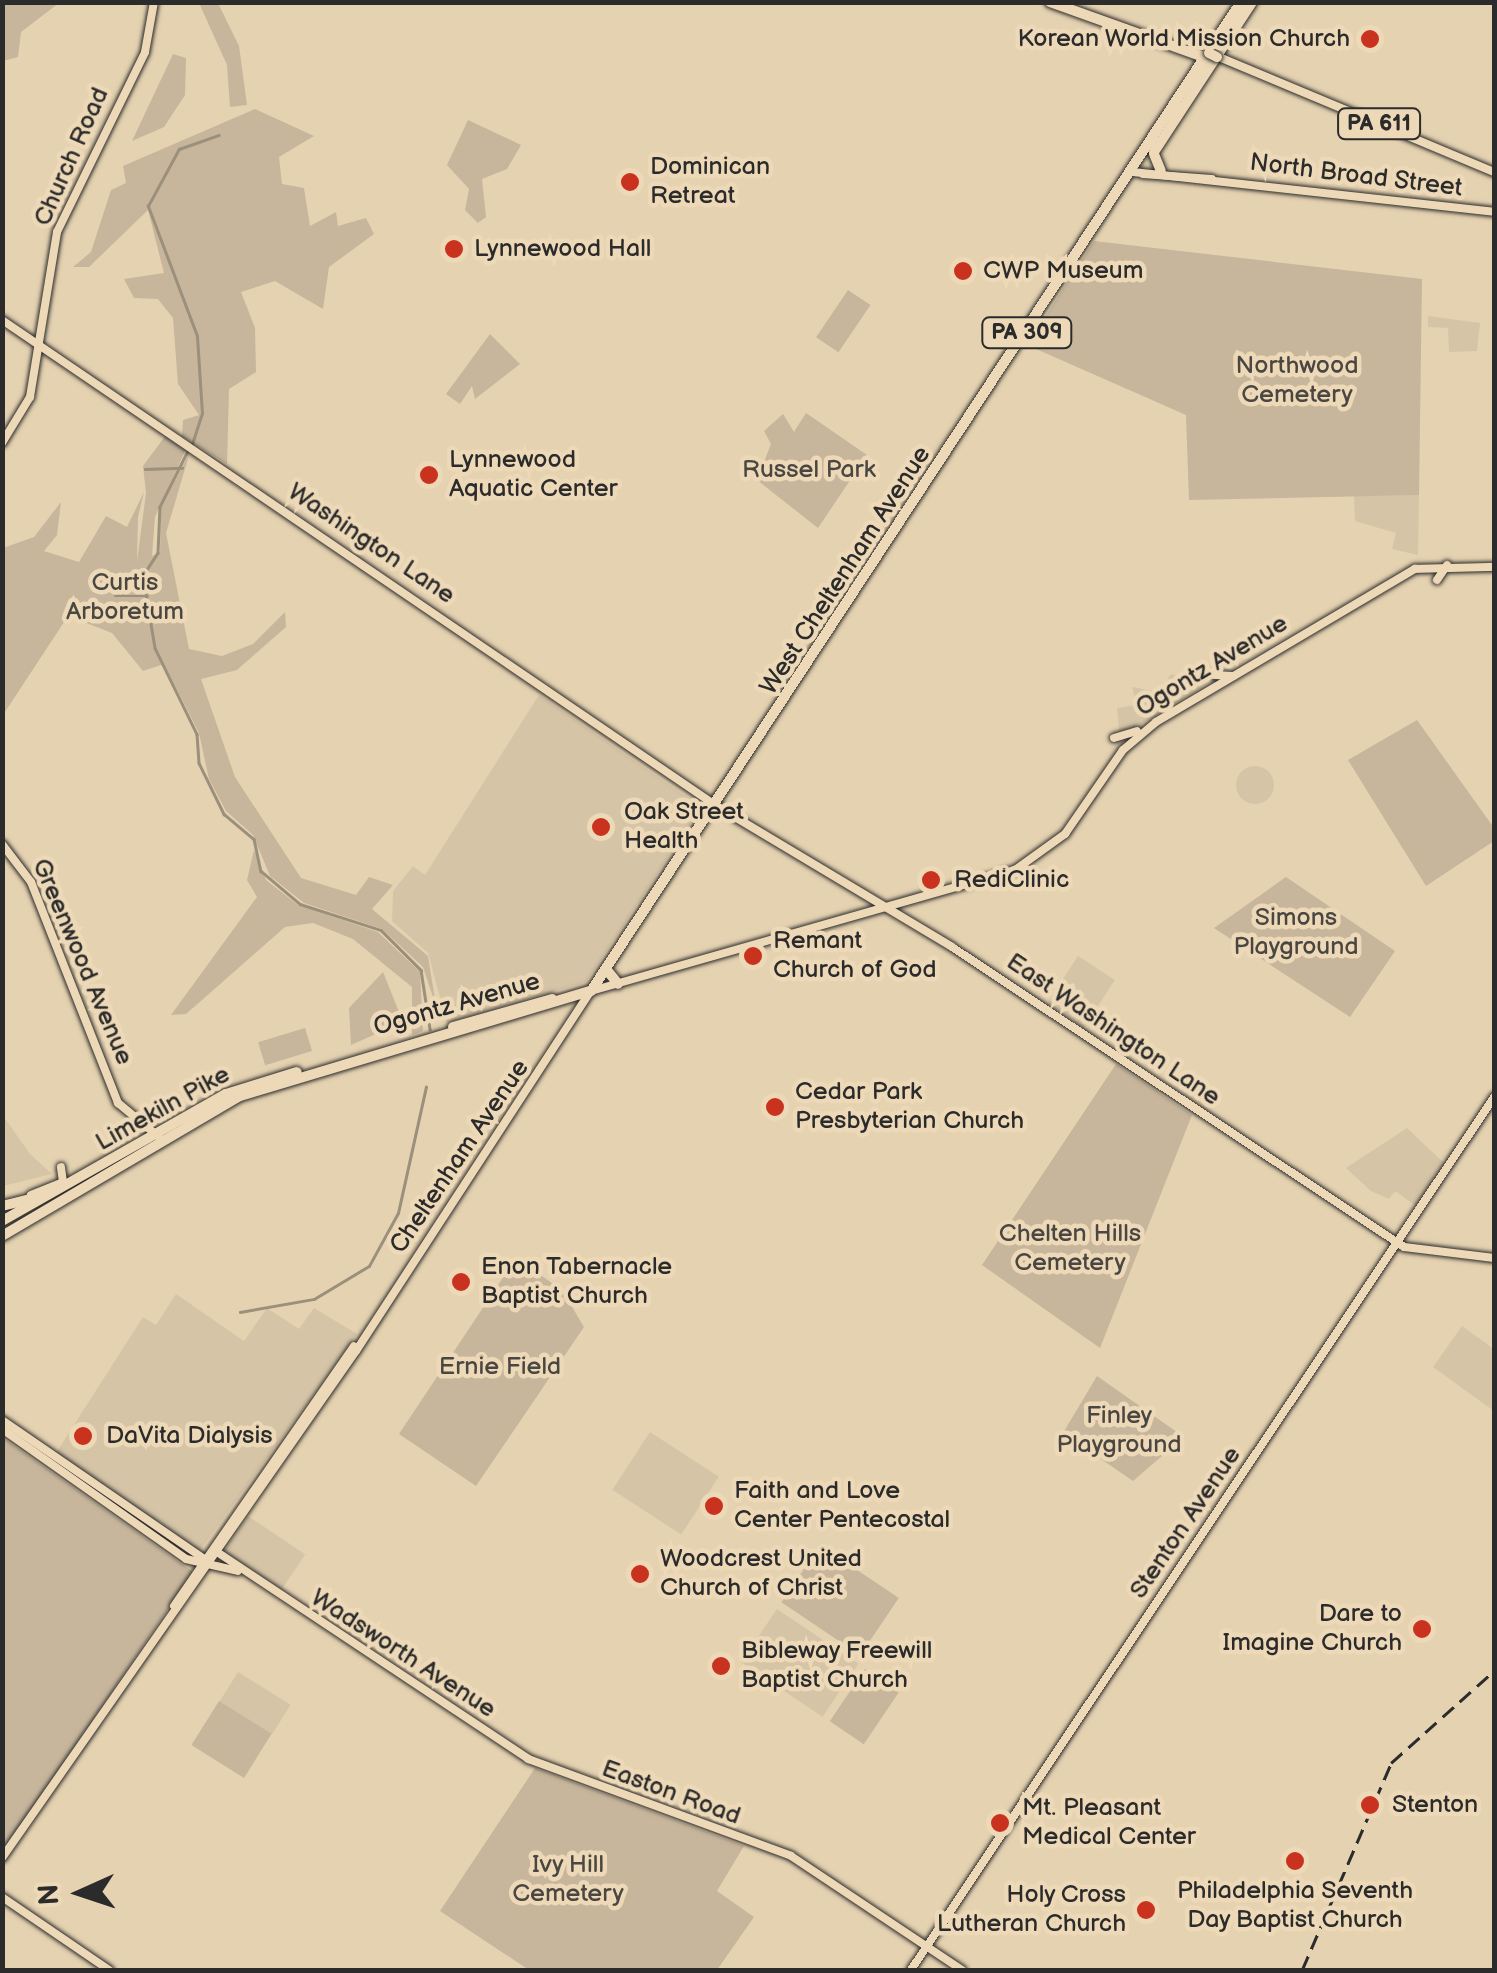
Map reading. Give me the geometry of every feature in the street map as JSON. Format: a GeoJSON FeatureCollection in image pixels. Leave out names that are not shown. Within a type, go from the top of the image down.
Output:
{"type":"FeatureCollection","features":[{"type":"Feature","properties":{"kind":"highway","name":"PA 611"},"geometry":{"type":"LineString","coordinates":[[1050,2],[1212,57]]}},
{"type":"Feature","properties":{"kind":"highway","name":"PA 611"},"geometry":{"type":"LineString","coordinates":[[1074,2],[1212,57]]}},
{"type":"Feature","properties":{"kind":"highway"},"geometry":{"type":"LineString","coordinates":[[1154,153],[1244,2]]}},
{"type":"Feature","properties":{"kind":"highway"},"geometry":{"type":"LineString","coordinates":[[1160,171],[1154,153],[1244,2]]}},
{"type":"Feature","properties":{"kind":"highway"},"geometry":{"type":"LineString","coordinates":[[1142,160],[1244,2]]}},
{"type":"Feature","properties":{"kind":"highway"},"geometry":{"type":"LineString","coordinates":[[1142,160],[1212,57]]}},
{"type":"Feature","properties":{"kind":"highway","name":"PA 309"},"geometry":{"type":"LineString","coordinates":[[1134,172],[1154,153]]}},
{"type":"Feature","properties":{"kind":"highway","name":"PA 309"},"geometry":{"type":"LineString","coordinates":[[1134,172],[1142,160]]}},
{"type":"Feature","properties":{"kind":"highway","name":"West Cheltenham Avenue"},"geometry":{"type":"LineString","coordinates":[[592,991],[1134,172]]}},
{"type":"Feature","properties":{"kind":"highway"},"geometry":{"type":"LineString","coordinates":[[606,970],[618,984]]}},
{"type":"Feature","properties":{"kind":"highway","name":"Ogontz Avenue"},"geometry":{"type":"LineString","coordinates":[[336,1064],[592,991]]}},
{"type":"Feature","properties":{"kind":"highway","name":"Limekiln Pike"},"geometry":{"type":"LineString","coordinates":[[96,1178],[236,1090],[336,1064]]}},
{"type":"Feature","properties":{"kind":"highway","name":"Limekiln Pike"},"geometry":{"type":"LineString","coordinates":[[70,1175],[159,1137]]}},
{"type":"Feature","properties":{"kind":"highway"},"geometry":{"type":"LineString","coordinates":[[2,1205],[70,1175]]}},
{"type":"Feature","properties":{"kind":"highway"},"geometry":{"type":"LineString","coordinates":[[2,1224],[70,1175]]}},
{"type":"Feature","properties":{"kind":"highway"},"geometry":{"type":"LineString","coordinates":[[2,1224],[96,1178]]}},
{"type":"Feature","properties":{"kind":"highway"},"geometry":{"type":"LineString","coordinates":[[2,1236],[96,1178]]}},
{"type":"Feature","properties":{"kind":"main road","name":"Church Road"},"geometry":{"type":"LineString","coordinates":[[2,444],[30,397],[57,232],[145,52],[154,2]]}},
{"type":"Feature","properties":{"kind":"main road","name":"PA 611"},"geometry":{"type":"LineString","coordinates":[[1212,57],[1494,172]]}},
{"type":"Feature","properties":{"kind":"main road","name":"North Broad Street"},"geometry":{"type":"LineString","coordinates":[[1134,172],[1160,171],[1212,179]]}},
{"type":"Feature","properties":{"kind":"main road","name":"North Broad Street"},"geometry":{"type":"LineString","coordinates":[[1134,172],[1494,212]]}},
{"type":"Feature","properties":{"kind":"main road","name":"Washington Lane"},"geometry":{"type":"LineString","coordinates":[[2,320],[715,805]]}},
{"type":"Feature","properties":{"kind":"main road"},"geometry":{"type":"LineString","coordinates":[[339,564],[353,556]]}},
{"type":"Feature","properties":{"kind":"main road"},"geometry":{"type":"LineString","coordinates":[[1436,580],[1448,564]]}},
{"type":"Feature","properties":{"kind":"main road","name":"Ogontz Avenue"},"geometry":{"type":"LineString","coordinates":[[592,991],[1004,875],[1043,854],[1146,728],[1404,574],[1448,564],[1494,567]]}},
{"type":"Feature","properties":{"kind":"main road"},"geometry":{"type":"LineString","coordinates":[[1214,675],[1233,676]]}},
{"type":"Feature","properties":{"kind":"main road"},"geometry":{"type":"LineString","coordinates":[[1114,738],[1146,728]]}},
{"type":"Feature","properties":{"kind":"main road","name":"East Washington Lane"},"geometry":{"type":"LineString","coordinates":[[715,805],[886,908],[1398,1243],[1423,1254],[1494,1258]]}},
{"type":"Feature","properties":{"kind":"main road","name":"Greenwood Avenue"},"geometry":{"type":"LineString","coordinates":[[2,844],[31,882],[118,1102],[159,1137]]}},
{"type":"Feature","properties":{"kind":"main road","name":"Cheltenham Avenue"},"geometry":{"type":"LineString","coordinates":[[2,1858],[359,1343],[592,991]]}},
{"type":"Feature","properties":{"kind":"main road","name":"Stenton Avenue"},"geometry":{"type":"LineString","coordinates":[[911,1970],[1494,1098]]}},
{"type":"Feature","properties":{"kind":"main road"},"geometry":{"type":"LineString","coordinates":[[2,1205],[62,1182],[70,1175]]}},
{"type":"Feature","properties":{"kind":"main road"},"geometry":{"type":"LineString","coordinates":[[2,1420],[190,1559],[209,1559]]}},
{"type":"Feature","properties":{"kind":"main road"},"geometry":{"type":"LineString","coordinates":[[2,1429],[190,1559],[209,1559]]}},
{"type":"Feature","properties":{"kind":"main road"},"geometry":{"type":"LineString","coordinates":[[190,1559],[194,1576]]}},
{"type":"Feature","properties":{"kind":"main road","name":"Cheltenham Avenue"},"geometry":{"type":"LineString","coordinates":[[169,1619],[194,1576],[209,1559]]}},
{"type":"Feature","properties":{"kind":"main road","name":"Wadsworth Avenue"},"geometry":{"type":"LineString","coordinates":[[209,1559],[236,1566],[534,1762]]}},
{"type":"Feature","properties":{"kind":"main road","name":"Wadsworth Avenue"},"geometry":{"type":"LineString","coordinates":[[209,1559],[252,1578]]}},
{"type":"Feature","properties":{"kind":"main road","name":"Easton Road"},"geometry":{"type":"LineString","coordinates":[[534,1762],[795,1857],[962,1970]]}},
{"type":"Feature","properties":{"kind":"main road"},"geometry":{"type":"LineString","coordinates":[[2,1897],[109,1970]]}},
{"type":"Feature","properties":{"kind":"shaded area"},"geometry":{"type":"Polygon","coordinates":[[[1428,316],[1480,323],[1477,351],[1449,352],[1448,328],[1428,327],[1428,316]]]}},
{"type":"Feature","properties":{"kind":"shaded area"},"geometry":{"type":"Polygon","coordinates":[[[1419,495],[1418,555],[1392,549],[1396,533],[1355,521],[1354,496],[1419,495]]]}},
{"type":"Feature","properties":{"kind":"shaded area"},"geometry":{"type":"Polygon","coordinates":[[[1171,674],[1208,683],[1120,737],[1117,708],[1137,705],[1132,687],[1158,692],[1171,674]]]}},
{"type":"Feature","properties":{"kind":"shaded area"},"geometry":{"type":"Polygon","coordinates":[[[539,695],[701,807],[586,982],[447,1023],[428,953],[392,921],[393,891],[413,866],[425,875],[539,695]]]}},
{"type":"Feature","properties":{"kind":"shaded area"},"geometry":{"type":"Polygon","coordinates":[[[1255,766],[1269,771],[1274,785],[1269,799],[1255,804],[1241,799],[1236,785],[1241,771],[1255,766]]]}},
{"type":"Feature","properties":{"kind":"shaded area"},"geometry":{"type":"Polygon","coordinates":[[[1078,956],[1115,980],[1084,1028],[1047,1004],[1078,956]]]}},
{"type":"Feature","properties":{"kind":"shaded area"},"geometry":{"type":"Polygon","coordinates":[[[2,1114],[30,1154],[52,1174],[3,1186],[2,1114]]]}},
{"type":"Feature","properties":{"kind":"shaded area"},"geometry":{"type":"Polygon","coordinates":[[[1407,1128],[1445,1164],[1416,1206],[1395,1191],[1389,1199],[1371,1191],[1346,1168],[1407,1128]]]}},
{"type":"Feature","properties":{"kind":"shaded area"},"geometry":{"type":"Polygon","coordinates":[[[176,1294],[244,1341],[267,1308],[299,1329],[314,1308],[357,1334],[198,1553],[54,1456],[143,1317],[156,1325],[176,1294]]]}},
{"type":"Feature","properties":{"kind":"shaded area"},"geometry":{"type":"Polygon","coordinates":[[[1462,1326],[1494,1349],[1494,1411],[1433,1367],[1462,1326]]]}},
{"type":"Feature","properties":{"kind":"shaded area"},"geometry":{"type":"Polygon","coordinates":[[[650,1432],[719,1477],[681,1535],[612,1490],[650,1432]]]}},
{"type":"Feature","properties":{"kind":"shaded area"},"geometry":{"type":"Polygon","coordinates":[[[248,1516],[305,1555],[281,1591],[223,1552],[248,1516]]]}},
{"type":"Feature","properties":{"kind":"shaded area"},"geometry":{"type":"Polygon","coordinates":[[[777,1609],[858,1664],[822,1717],[741,1662],[777,1609]]]}},
{"type":"Feature","properties":{"kind":"shaded area"},"geometry":{"type":"Polygon","coordinates":[[[238,1672],[291,1705],[272,1735],[219,1702],[238,1672]]]}},
{"type":"Feature","properties":{"kind":"green space"},"geometry":{"type":"Polygon","coordinates":[[[3,2],[59,3],[21,32],[18,57],[3,61],[3,2]]]}},
{"type":"Feature","properties":{"kind":"green space"},"geometry":{"type":"Polygon","coordinates":[[[199,3],[218,3],[239,46],[247,105],[230,107],[227,65],[199,3]]]}},
{"type":"Feature","properties":{"kind":"green space"},"geometry":{"type":"Polygon","coordinates":[[[173,54],[186,58],[185,95],[164,127],[132,141],[173,54]]]}},
{"type":"Feature","properties":{"kind":"green space"},"geometry":{"type":"Polygon","coordinates":[[[255,109],[314,136],[279,157],[282,184],[304,188],[310,226],[336,212],[338,226],[366,218],[374,234],[329,267],[323,309],[275,281],[241,292],[255,328],[256,372],[229,389],[227,464],[182,436],[183,420],[199,415],[178,384],[173,318],[158,299],[134,298],[124,279],[164,273],[148,210],[89,267],[73,267],[91,252],[111,190],[126,183],[123,166],[255,109]]]}},
{"type":"Feature","properties":{"kind":"green space"},"geometry":{"type":"Polygon","coordinates":[[[468,120],[521,145],[507,169],[482,179],[486,217],[478,223],[465,210],[469,189],[447,165],[468,120]]]}},
{"type":"Feature","properties":{"kind":"green space","name":"Northwood Cemetery"},"geometry":{"type":"Polygon","coordinates":[[[1094,241],[1422,279],[1419,495],[1189,500],[1186,415],[1027,345],[1094,241]]]}},
{"type":"Feature","properties":{"kind":"green space"},"geometry":{"type":"Polygon","coordinates":[[[848,290],[870,305],[839,352],[816,337],[848,290]]]}},
{"type":"Feature","properties":{"kind":"green space"},"geometry":{"type":"Polygon","coordinates":[[[490,334],[520,364],[475,399],[472,386],[460,404],[446,394],[490,334]]]}},
{"type":"Feature","properties":{"kind":"green space","name":"Russel Park"},"geometry":{"type":"Polygon","coordinates":[[[806,413],[867,455],[818,528],[757,480],[771,444],[764,431],[783,414],[794,432],[806,413]]]}},
{"type":"Feature","properties":{"kind":"green space","name":"Curtis Arboretum"},"geometry":{"type":"Polygon","coordinates":[[[166,435],[186,449],[155,517],[152,556],[160,552],[161,507],[190,452],[166,533],[189,649],[222,656],[253,644],[285,612],[286,627],[237,670],[201,679],[235,777],[301,878],[356,895],[369,877],[393,885],[372,909],[428,956],[436,1006],[423,967],[382,929],[304,903],[270,876],[253,835],[226,811],[209,779],[199,733],[164,664],[143,671],[112,633],[68,616],[3,715],[3,548],[34,537],[61,502],[57,535],[44,551],[79,562],[106,516],[127,527],[144,492],[138,517],[137,561],[146,493],[143,466],[166,435]]]}},
{"type":"Feature","properties":{"kind":"green space"},"geometry":{"type":"Polygon","coordinates":[[[1417,720],[1494,828],[1494,841],[1426,886],[1348,760],[1417,720]]]}},
{"type":"Feature","properties":{"kind":"green space"},"geometry":{"type":"Polygon","coordinates":[[[254,850],[266,880],[298,905],[378,932],[420,972],[423,1031],[412,1035],[412,987],[353,939],[313,923],[285,927],[186,1014],[171,1015],[257,897],[247,880],[254,850]]]}},
{"type":"Feature","properties":{"kind":"green space","name":"Simons Playground"},"geometry":{"type":"Polygon","coordinates":[[[1286,877],[1395,951],[1350,1017],[1214,928],[1286,877]]]}},
{"type":"Feature","properties":{"kind":"green space"},"geometry":{"type":"Polygon","coordinates":[[[383,972],[403,1022],[351,1045],[349,1008],[383,972]]]}},
{"type":"Feature","properties":{"kind":"green space"},"geometry":{"type":"Polygon","coordinates":[[[305,1028],[312,1051],[265,1065],[258,1042],[305,1028]]]}},
{"type":"Feature","properties":{"kind":"green space","name":"Chelten Hills Cemetery"},"geometry":{"type":"Polygon","coordinates":[[[1116,1064],[1192,1115],[1100,1348],[982,1265],[1116,1064]]]}},
{"type":"Feature","properties":{"kind":"green space","name":"Ernie Field"},"geometry":{"type":"Polygon","coordinates":[[[516,1258],[562,1290],[584,1327],[476,1486],[399,1434],[516,1258]]]}},
{"type":"Feature","properties":{"kind":"green space","name":"Finley Playground"},"geometry":{"type":"Polygon","coordinates":[[[1097,1376],[1184,1437],[1133,1481],[1063,1433],[1097,1376]]]}},
{"type":"Feature","properties":{"kind":"green space"},"geometry":{"type":"Polygon","coordinates":[[[3,1438],[193,1572],[3,1852],[3,1438]]]}},
{"type":"Feature","properties":{"kind":"green space"},"geometry":{"type":"Polygon","coordinates":[[[820,1545],[899,1598],[860,1655],[781,1602],[820,1545]]]}},
{"type":"Feature","properties":{"kind":"green space"},"geometry":{"type":"Polygon","coordinates":[[[865,1669],[899,1692],[864,1744],[830,1721],[865,1669]]]}},
{"type":"Feature","properties":{"kind":"green space"},"geometry":{"type":"Polygon","coordinates":[[[219,1701],[272,1734],[244,1778],[191,1745],[219,1701]]]}},
{"type":"Feature","properties":{"kind":"green space","name":"Ivy Hill Cemetery"},"geometry":{"type":"Polygon","coordinates":[[[535,1768],[744,1846],[717,1891],[754,1917],[717,1970],[529,1970],[440,1911],[535,1768]]]}},
{"type":"Feature","properties":{"kind":"waterway"},"geometry":{"type":"LineString","coordinates":[[192,444],[202,414],[197,336],[148,206],[179,149],[219,135]]}},
{"type":"Feature","properties":{"kind":"waterway"},"geometry":{"type":"LineString","coordinates":[[188,451],[160,507],[158,553],[143,576],[155,648],[197,734],[199,763],[224,814],[254,839],[261,871],[300,904],[381,930],[421,970],[430,1029]]}},
{"type":"Feature","properties":{"kind":"waterway"},"geometry":{"type":"LineString","coordinates":[[145,469],[182,468]]}},
{"type":"Feature","properties":{"kind":"waterway"},"geometry":{"type":"LineString","coordinates":[[115,596],[148,596]]}},
{"type":"Feature","properties":{"kind":"waterway"},"geometry":{"type":"LineString","coordinates":[[240,1312],[314,1299],[369,1266],[398,1213],[426,1087]]}},
{"type":"Feature","properties":{"kind":"railway"},"geometry":{"type":"LineString","coordinates":[[1302,1970],[1391,1763],[1494,1671]]}},
{"type":"Feature","properties":{"kind":"place","name":"Korean World Mission Church"},"geometry":{"type":"Point","coordinates":[1370,39]}},
{"type":"Feature","properties":{"kind":"place","name":"Dominican Retreat"},"geometry":{"type":"Point","coordinates":[630,182]}},
{"type":"Feature","properties":{"kind":"place","name":"Lynnewood Hall"},"geometry":{"type":"Point","coordinates":[454,249]}},
{"type":"Feature","properties":{"kind":"place","name":"CWP Museum"},"geometry":{"type":"Point","coordinates":[963,271]}},
{"type":"Feature","properties":{"kind":"place","name":"Lynnewood Aquatic Center"},"geometry":{"type":"Point","coordinates":[429,475]}},
{"type":"Feature","properties":{"kind":"place","name":"Oak Street Health"},"geometry":{"type":"Point","coordinates":[601,827]}},
{"type":"Feature","properties":{"kind":"place","name":"RediClinic"},"geometry":{"type":"Point","coordinates":[931,880]}},
{"type":"Feature","properties":{"kind":"place","name":"Remant Church of God"},"geometry":{"type":"Point","coordinates":[753,956]}},
{"type":"Feature","properties":{"kind":"place","name":"Cedar Park Presbyterian Church"},"geometry":{"type":"Point","coordinates":[775,1107]}},
{"type":"Feature","properties":{"kind":"place","name":"Enon Tabernacle Baptist Church"},"geometry":{"type":"Point","coordinates":[461,1282]}},
{"type":"Feature","properties":{"kind":"place","name":"DaVita Dialysis"},"geometry":{"type":"Point","coordinates":[83,1436]}},
{"type":"Feature","properties":{"kind":"place","name":"Faith and Love Center Pentecostal"},"geometry":{"type":"Point","coordinates":[714,1506]}},
{"type":"Feature","properties":{"kind":"place","name":"Woodcrest United Church of Christ"},"geometry":{"type":"Point","coordinates":[640,1574]}},
{"type":"Feature","properties":{"kind":"place","name":"Dare to Imagine Church"},"geometry":{"type":"Point","coordinates":[1422,1629]}},
{"type":"Feature","properties":{"kind":"place","name":"Bibleway Freewill Baptist Church"},"geometry":{"type":"Point","coordinates":[721,1666]}},
{"type":"Feature","properties":{"kind":"place","name":"Stenton"},"geometry":{"type":"Point","coordinates":[1370,1805]}},
{"type":"Feature","properties":{"kind":"place","name":"Mt. Pleasant Medical Center"},"geometry":{"type":"Point","coordinates":[1000,1823]}},
{"type":"Feature","properties":{"kind":"place","name":"Philadelphia Seventh Day Baptist Church"},"geometry":{"type":"Point","coordinates":[1295,1861]}},
{"type":"Feature","properties":{"kind":"place","name":"Holy Cross Lutheran Church"},"geometry":{"type":"Point","coordinates":[1146,1910]}}]}
